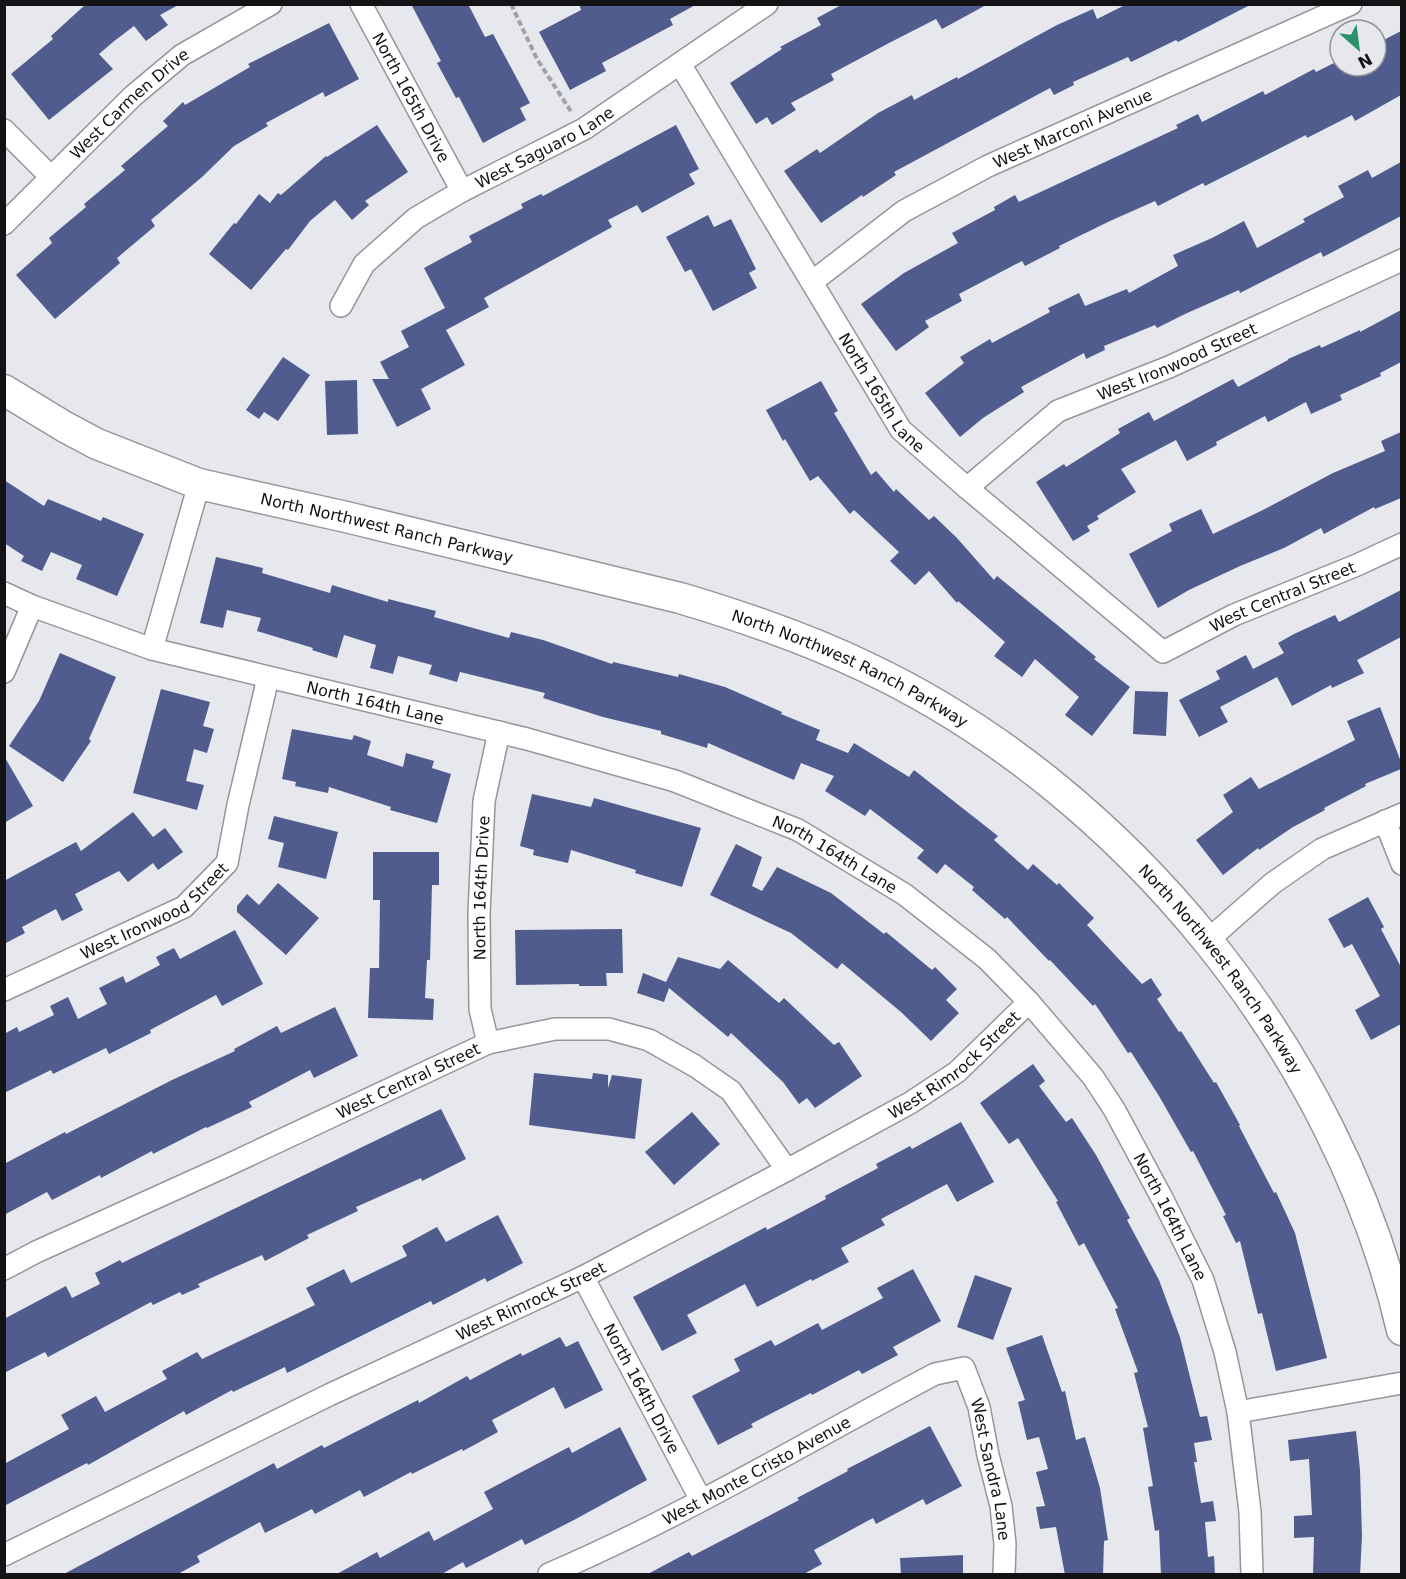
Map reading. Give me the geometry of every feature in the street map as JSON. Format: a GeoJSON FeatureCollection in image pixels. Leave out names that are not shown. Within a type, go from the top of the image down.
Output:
{"type":"FeatureCollection","features":[{"type":"Feature","properties":{"kind":"main road","name":"North Northwest Ranch Parkway"},"geometry":{"type":"LineString","coordinates":[[4,390],[97,444],[199,484],[680,598],[766,626],[868,668],[953,715],[1035,771],[1106,831],[1144,869],[1233,971],[1296,1068],[1322,1117],[1363,1208],[1397,1309],[1401,1330]]}},
{"type":"Feature","properties":{"kind":"street","name":"West Carmen Drive"},"geometry":{"type":"LineString","coordinates":[[4,224],[133,96],[182,55],[271,4]]}},
{"type":"Feature","properties":{"kind":"street","name":"North 165th Drive"},"geometry":{"type":"LineString","coordinates":[[361,4],[462,191]]}},
{"type":"Feature","properties":{"kind":"street","name":"West Saguaro Lane"},"geometry":{"type":"LineString","coordinates":[[341,306],[364,264],[416,218],[462,191],[584,129],[767,4]]}},
{"type":"Feature","properties":{"kind":"street","name":"West Marconi Avenue"},"geometry":{"type":"LineString","coordinates":[[812,282],[904,211],[988,166],[1351,4]]}},
{"type":"Feature","properties":{"kind":"street","name":"North 165th Lane"},"geometry":{"type":"LineString","coordinates":[[680,64],[901,430],[1163,652]]}},
{"type":"Feature","properties":{"kind":"street"},"geometry":{"type":"LineString","coordinates":[[4,130],[51,177]]}},
{"type":"Feature","properties":{"kind":"street","name":"West Ironwood Street"},"geometry":{"type":"LineString","coordinates":[[967,488],[1058,411],[1169,367],[1401,260]]}},
{"type":"Feature","properties":{"kind":"street"},"geometry":{"type":"LineString","coordinates":[[152,649],[199,484]]}},
{"type":"Feature","properties":{"kind":"street","name":"West Central Street"},"geometry":{"type":"LineString","coordinates":[[1163,652],[1234,615],[1357,565],[1401,544]]}},
{"type":"Feature","properties":{"kind":"street","name":"North 164th Lane"},"geometry":{"type":"LineString","coordinates":[[4,592],[32,606],[152,649],[499,732],[675,781],[798,830],[904,894],[987,959],[1029,1002],[1093,1077],[1114,1109],[1203,1280],[1225,1352],[1238,1412],[1250,1512],[1252,1575]]}},
{"type":"Feature","properties":{"kind":"street"},"geometry":{"type":"LineString","coordinates":[[4,672],[32,606]]}},
{"type":"Feature","properties":{"kind":"street","name":"West Ironwood Street"},"geometry":{"type":"LineString","coordinates":[[4,990],[184,907],[227,863],[238,805],[268,678]]}},
{"type":"Feature","properties":{"kind":"street","name":"North 164th Drive"},"geometry":{"type":"LineString","coordinates":[[488,1043],[480,1009],[479,914],[484,801],[499,732]]}},
{"type":"Feature","properties":{"kind":"street"},"geometry":{"type":"LineString","coordinates":[[1208,940],[1273,883],[1322,849],[1393,818],[1401,864]]}},
{"type":"Feature","properties":{"kind":"street","name":"West Rimrock Street"},"geometry":{"type":"LineString","coordinates":[[4,1555],[319,1401],[583,1277],[787,1170],[910,1102],[957,1072],[1029,1002]]}},
{"type":"Feature","properties":{"kind":"street","name":"West Central Street"},"geometry":{"type":"LineString","coordinates":[[4,1269],[36,1252],[488,1043],[555,1029],[609,1029],[649,1040],[695,1066],[731,1091],[787,1170]]}},
{"type":"Feature","properties":{"kind":"street","name":"North 164th Drive"},"geometry":{"type":"LineString","coordinates":[[583,1277],[700,1500]]}},
{"type":"Feature","properties":{"kind":"street","name":"West Monte Cristo Avenue"},"geometry":{"type":"LineString","coordinates":[[549,1575],[601,1552],[934,1374],[964,1368]]}},
{"type":"Feature","properties":{"kind":"street","name":"West Sandra Lane"},"geometry":{"type":"LineString","coordinates":[[964,1368],[979,1407],[1001,1506],[1005,1544],[1004,1575]]}},
{"type":"Feature","properties":{"kind":"street"},"geometry":{"type":"LineString","coordinates":[[1238,1412],[1401,1383]]}},
{"type":"Feature","properties":{"kind":"path"},"geometry":{"type":"LineString","coordinates":[[511,4],[537,59],[584,129]]}},
{"type":"Feature","properties":{"kind":"building"},"geometry":{"type":"Polygon","coordinates":[[[86,4],[180,4],[160,15],[168,25],[146,41],[134,26],[99,54],[113,69],[49,120],[11,74],[53,39],[51,36],[86,4]]]}},
{"type":"Feature","properties":{"kind":"building"},"geometry":{"type":"Polygon","coordinates":[[[411,4],[468,4],[485,37],[493,34],[530,103],[520,108],[526,120],[483,143],[459,97],[456,98],[437,63],[441,61],[411,4]]]}},
{"type":"Feature","properties":{"kind":"building"},"geometry":{"type":"Polygon","coordinates":[[[579,4],[697,4],[670,19],[673,25],[602,63],[606,71],[570,90],[539,32],[581,10],[579,4]]]}},
{"type":"Feature","properties":{"kind":"building"},"geometry":{"type":"Polygon","coordinates":[[[843,4],[988,4],[942,29],[936,19],[889,43],[831,74],[834,80],[791,103],[796,110],[772,125],[767,117],[756,124],[730,83],[782,49],[780,47],[821,25],[817,18],[843,4]]]}},
{"type":"Feature","properties":{"kind":"building"},"geometry":{"type":"Polygon","coordinates":[[[1127,4],[1252,4],[1178,42],[1176,40],[1131,62],[1128,57],[1073,82],[1074,85],[1054,95],[1050,88],[894,172],[896,175],[821,223],[784,171],[817,149],[820,153],[878,113],[912,95],[914,100],[957,77],[958,79],[1057,25],[1093,9],[1097,19],[1127,4]]]}},
{"type":"Feature","properties":{"kind":"building"},"geometry":{"type":"Polygon","coordinates":[[[329,23],[359,79],[325,97],[323,92],[266,123],[268,126],[234,146],[202,177],[151,220],[155,226],[117,258],[120,263],[55,319],[16,275],[52,243],[49,238],[86,207],[84,204],[125,170],[121,166],[168,126],[163,121],[183,102],[185,105],[250,67],[248,64],[329,23]]]}},
{"type":"Feature","properties":{"kind":"building"},"geometry":{"type":"Polygon","coordinates":[[[1401,31],[1401,95],[1355,121],[1352,115],[1307,138],[1306,135],[1205,186],[1203,183],[1158,206],[1155,201],[1110,221],[1025,266],[1022,261],[959,294],[962,301],[925,321],[929,327],[896,351],[861,304],[904,273],[958,243],[952,233],[995,210],[994,207],[1015,195],[1019,202],[1178,128],[1176,125],[1198,114],[1202,122],[1263,91],[1265,95],[1314,69],[1316,72],[1328,66],[1328,78],[1388,78],[1388,38],[1401,31]]]}},
{"type":"Feature","properties":{"kind":"building"},"geometry":{"type":"Polygon","coordinates":[[[377,125],[408,172],[365,201],[369,205],[352,220],[335,200],[310,221],[288,250],[286,249],[251,290],[209,254],[259,194],[270,203],[278,193],[281,195],[326,156],[377,125]]]}},
{"type":"Feature","properties":{"kind":"building"},"geometry":{"type":"Polygon","coordinates":[[[676,125],[699,169],[689,174],[695,184],[642,213],[637,205],[608,220],[612,227],[484,298],[489,307],[446,330],[465,365],[421,389],[431,409],[397,427],[372,379],[389,379],[380,362],[409,347],[401,331],[445,308],[424,268],[472,242],[469,236],[523,208],[521,204],[541,194],[543,196],[676,125]]]}},
{"type":"Feature","properties":{"kind":"building"},"geometry":{"type":"Polygon","coordinates":[[[1401,162],[1401,216],[1323,257],[1321,252],[1240,293],[1239,290],[1157,328],[1155,325],[1104,346],[1105,350],[1086,359],[1084,353],[1021,387],[1024,392],[983,418],[960,437],[925,393],[964,363],[960,357],[990,339],[992,343],[1050,312],[1048,308],[1079,293],[1085,306],[1127,289],[1129,293],[1178,266],[1173,255],[1244,221],[1257,248],[1305,222],[1303,219],[1344,197],[1338,186],[1368,170],[1372,178],[1401,162]]]}},
{"type":"Feature","properties":{"kind":"building"},"geometry":{"type":"Polygon","coordinates":[[[708,215],[714,227],[731,219],[756,269],[749,273],[757,288],[713,311],[691,269],[685,272],[666,237],[708,215]]]}},
{"type":"Feature","properties":{"kind":"building"},"geometry":{"type":"Polygon","coordinates":[[[1401,310],[1401,362],[1380,373],[1381,376],[1340,395],[1342,400],[1311,414],[1306,402],[1268,422],[1265,416],[1216,442],[1217,445],[1187,461],[1176,440],[1121,469],[1136,492],[1097,516],[1099,519],[1087,526],[1090,531],[1073,541],[1036,482],[1064,464],[1066,467],[1120,433],[1118,429],[1149,412],[1154,421],[1233,379],[1238,387],[1288,359],[1320,345],[1321,348],[1360,330],[1360,332],[1401,310]]]}},
{"type":"Feature","properties":{"kind":"building"},"geometry":{"type":"Polygon","coordinates":[[[283,357],[310,375],[278,421],[264,412],[259,419],[246,410],[283,357]]]}},
{"type":"Feature","properties":{"kind":"building"},"geometry":{"type":"Polygon","coordinates":[[[357,380],[358,434],[327,435],[325,381],[357,380]]]}},
{"type":"Feature","properties":{"kind":"building"},"geometry":{"type":"Polygon","coordinates":[[[821,381],[838,411],[834,413],[871,475],[876,471],[894,492],[896,489],[929,520],[934,516],[994,580],[997,576],[1130,687],[1092,736],[1065,715],[1079,697],[1035,659],[1022,677],[994,656],[1005,642],[958,601],[957,603],[929,571],[915,585],[890,561],[899,552],[854,510],[850,514],[818,476],[810,481],[785,439],[783,441],[766,410],[821,381]]]}},
{"type":"Feature","properties":{"kind":"building"},"geometry":{"type":"Polygon","coordinates":[[[1401,432],[1401,498],[1375,509],[1374,507],[1324,534],[1321,528],[1284,548],[1189,590],[1158,608],[1129,554],[1172,531],[1169,524],[1201,509],[1213,534],[1333,473],[1385,451],[1381,441],[1401,432]]]}},
{"type":"Feature","properties":{"kind":"building"},"geometry":{"type":"Polygon","coordinates":[[[4,480],[44,506],[48,499],[101,521],[103,517],[144,534],[117,596],[76,579],[82,565],[51,552],[42,571],[21,561],[24,556],[4,543],[4,480]]]}},
{"type":"Feature","properties":{"kind":"building"},"geometry":{"type":"Polygon","coordinates":[[[216,557],[263,568],[262,573],[330,593],[332,585],[388,602],[388,599],[436,611],[434,617],[509,638],[511,632],[543,640],[612,664],[613,662],[678,677],[679,674],[725,687],[820,730],[816,740],[848,753],[854,743],[909,777],[914,770],[998,836],[994,840],[1028,870],[1033,864],[1057,885],[1059,883],[1094,918],[1087,925],[1142,984],[1151,978],[1162,995],[1157,999],[1179,1032],[1181,1031],[1214,1083],[1216,1082],[1274,1193],[1276,1192],[1295,1233],[1327,1358],[1276,1371],[1262,1313],[1258,1314],[1240,1241],[1236,1243],[1223,1216],[1226,1215],[1193,1151],[1191,1152],[1131,1052],[1128,1053],[1095,1004],[1093,1006],[1007,917],[1005,919],[972,890],[974,887],[945,864],[937,874],[917,858],[924,850],[870,809],[865,816],[825,791],[834,776],[801,763],[794,780],[708,743],[707,748],[661,734],[661,731],[603,717],[543,698],[545,693],[460,672],[457,682],[429,674],[432,665],[398,656],[393,674],[370,668],[376,645],[344,635],[337,658],[312,650],[313,648],[257,631],[261,618],[227,610],[223,628],[200,623],[216,557]]]}},
{"type":"Feature","properties":{"kind":"building"},"geometry":{"type":"Polygon","coordinates":[[[1401,590],[1401,637],[1357,660],[1364,673],[1332,688],[1331,685],[1292,706],[1277,677],[1220,707],[1228,722],[1199,737],[1179,700],[1220,679],[1216,671],[1246,655],[1253,669],[1284,653],[1278,643],[1294,634],[1335,615],[1339,622],[1401,590]]]}},
{"type":"Feature","properties":{"kind":"building"},"geometry":{"type":"Polygon","coordinates":[[[60,653],[116,677],[89,739],[91,741],[63,782],[9,746],[39,701],[60,653]]]}},
{"type":"Feature","properties":{"kind":"building"},"geometry":{"type":"Polygon","coordinates":[[[161,689],[210,702],[203,726],[214,729],[207,753],[194,749],[186,781],[204,785],[197,810],[133,793],[161,689]]]}},
{"type":"Feature","properties":{"kind":"building"},"geometry":{"type":"Polygon","coordinates":[[[1135,691],[1168,692],[1166,736],[1133,734],[1135,691]]]}},
{"type":"Feature","properties":{"kind":"building"},"geometry":{"type":"Polygon","coordinates":[[[1380,707],[1401,762],[1401,769],[1365,784],[1366,786],[1324,808],[1325,810],[1293,827],[1259,850],[1258,848],[1223,875],[1196,840],[1233,812],[1223,795],[1251,777],[1259,789],[1355,740],[1347,721],[1380,707]]]}},
{"type":"Feature","properties":{"kind":"building"},"geometry":{"type":"Polygon","coordinates":[[[292,729],[352,740],[354,735],[371,741],[367,755],[403,767],[406,753],[434,761],[432,768],[451,774],[437,823],[390,810],[391,807],[329,787],[328,793],[295,786],[296,782],[282,779],[292,729]]]}},
{"type":"Feature","properties":{"kind":"building"},"geometry":{"type":"Polygon","coordinates":[[[4,756],[33,806],[4,823],[4,756]]]}},
{"type":"Feature","properties":{"kind":"building"},"geometry":{"type":"Polygon","coordinates":[[[532,794],[591,807],[594,798],[701,828],[682,887],[571,850],[568,863],[533,855],[534,850],[520,846],[532,794]]]}},
{"type":"Feature","properties":{"kind":"building"},"geometry":{"type":"Polygon","coordinates":[[[133,812],[153,837],[165,828],[183,852],[158,870],[153,863],[128,882],[119,871],[75,894],[83,910],[62,921],[56,909],[22,927],[25,933],[4,944],[4,881],[76,842],[81,851],[133,812]]]}},
{"type":"Feature","properties":{"kind":"building"},"geometry":{"type":"Polygon","coordinates":[[[274,816],[338,832],[326,879],[278,867],[284,843],[268,839],[274,816]]]}},
{"type":"Feature","properties":{"kind":"building"},"geometry":{"type":"Polygon","coordinates":[[[736,844],[762,857],[752,886],[762,891],[777,867],[831,893],[884,934],[886,932],[932,970],[935,967],[957,989],[946,1000],[959,1013],[931,1041],[901,1012],[842,963],[837,969],[791,933],[710,895],[736,844]]]}},
{"type":"Feature","properties":{"kind":"building"},"geometry":{"type":"Polygon","coordinates":[[[373,852],[439,852],[439,885],[432,885],[430,960],[427,960],[425,998],[434,999],[433,1020],[368,1018],[370,968],[379,968],[380,900],[373,900],[373,852]]]}},
{"type":"Feature","properties":{"kind":"building"},"geometry":{"type":"Polygon","coordinates":[[[278,883],[319,918],[286,955],[237,912],[237,906],[247,894],[259,905],[278,883]]]}},
{"type":"Feature","properties":{"kind":"building"},"geometry":{"type":"Polygon","coordinates":[[[1368,897],[1384,927],[1381,929],[1401,967],[1401,1024],[1371,1040],[1355,1010],[1380,996],[1352,944],[1344,948],[1328,919],[1368,897]]]}},
{"type":"Feature","properties":{"kind":"building"},"geometry":{"type":"Polygon","coordinates":[[[622,929],[623,973],[606,973],[607,986],[516,985],[515,930],[622,929]]]}},
{"type":"Feature","properties":{"kind":"building"},"geometry":{"type":"Polygon","coordinates":[[[235,930],[263,984],[222,1006],[216,995],[150,1030],[151,1033],[109,1054],[106,1048],[53,1074],[51,1070],[4,1093],[4,1034],[17,1027],[19,1032],[54,1015],[50,1006],[68,997],[78,1019],[107,1004],[99,988],[123,976],[126,983],[160,965],[156,957],[174,948],[180,959],[235,930]]]}},
{"type":"Feature","properties":{"kind":"building"},"geometry":{"type":"Polygon","coordinates":[[[678,957],[720,969],[728,960],[779,1003],[784,998],[834,1045],[839,1042],[862,1076],[815,1108],[807,1098],[799,1104],[783,1082],[731,1033],[728,1037],[669,988],[664,1002],[637,993],[643,973],[666,982],[678,957]]]}},
{"type":"Feature","properties":{"kind":"building"},"geometry":{"type":"Polygon","coordinates":[[[335,1007],[358,1056],[314,1078],[310,1070],[249,1102],[252,1107],[153,1154],[152,1151],[101,1178],[100,1175],[52,1200],[47,1192],[4,1215],[4,1164],[65,1132],[66,1134],[235,1051],[234,1049],[277,1026],[281,1033],[335,1007]]]}},
{"type":"Feature","properties":{"kind":"building"},"geometry":{"type":"Polygon","coordinates":[[[1033,1064],[1045,1081],[1039,1086],[1066,1122],[1072,1118],[1096,1155],[1130,1218],[1127,1220],[1159,1280],[1180,1337],[1200,1417],[1207,1416],[1212,1440],[1194,1443],[1197,1462],[1194,1462],[1201,1503],[1213,1501],[1216,1521],[1205,1522],[1208,1557],[1214,1556],[1215,1575],[1161,1575],[1159,1530],[1155,1531],[1148,1487],[1153,1486],[1143,1428],[1148,1427],[1134,1373],[1138,1372],[1115,1309],[1118,1308],[1084,1243],[1079,1246],[1056,1202],[1058,1201],[1018,1138],[1009,1144],[980,1103],[1033,1064]]]}},
{"type":"Feature","properties":{"kind":"building"},"geometry":{"type":"Polygon","coordinates":[[[534,1073],[592,1079],[593,1073],[608,1075],[608,1088],[612,1075],[642,1079],[635,1139],[529,1125],[534,1073]]]}},
{"type":"Feature","properties":{"kind":"building"},"geometry":{"type":"Polygon","coordinates":[[[441,1109],[466,1159],[422,1181],[421,1178],[356,1207],[358,1211],[307,1235],[309,1238],[265,1261],[262,1255],[198,1284],[200,1287],[182,1295],[180,1292],[153,1305],[151,1302],[48,1357],[45,1352],[4,1373],[4,1319],[66,1286],[72,1298],[100,1284],[95,1273],[120,1260],[122,1263],[441,1109]]]}},
{"type":"Feature","properties":{"kind":"building"},"geometry":{"type":"Polygon","coordinates":[[[692,1112],[720,1144],[674,1185],[645,1152],[692,1112]]]}},
{"type":"Feature","properties":{"kind":"building"},"geometry":{"type":"Polygon","coordinates":[[[961,1122],[994,1182],[957,1202],[947,1184],[881,1219],[885,1225],[841,1248],[849,1262],[757,1307],[745,1284],[687,1315],[697,1333],[662,1351],[633,1297],[766,1227],[767,1230],[826,1199],[825,1196],[878,1168],[876,1164],[910,1146],[912,1149],[961,1122]]]}},
{"type":"Feature","properties":{"kind":"building"},"geometry":{"type":"Polygon","coordinates":[[[498,1215],[523,1263],[487,1282],[485,1278],[433,1305],[431,1301],[287,1373],[285,1367],[233,1392],[232,1390],[186,1415],[184,1411],[88,1465],[87,1463],[4,1506],[4,1464],[69,1429],[61,1415],[96,1396],[105,1412],[167,1379],[162,1371],[197,1352],[202,1359],[315,1305],[306,1288],[344,1269],[351,1283],[407,1256],[402,1246],[437,1227],[446,1242],[498,1215]]]}},
{"type":"Feature","properties":{"kind":"building"},"geometry":{"type":"Polygon","coordinates":[[[913,1269],[941,1321],[893,1347],[898,1355],[862,1374],[859,1370],[812,1395],[811,1393],[751,1424],[753,1427],[718,1445],[692,1396],[740,1371],[734,1359],[771,1340],[775,1346],[818,1323],[822,1330],[883,1298],[877,1288],[913,1269]]]}},
{"type":"Feature","properties":{"kind":"building"},"geometry":{"type":"Polygon","coordinates":[[[975,1275],[1012,1288],[993,1340],[957,1327],[975,1275]]]}},
{"type":"Feature","properties":{"kind":"building"},"geometry":{"type":"Polygon","coordinates":[[[1042,1335],[1062,1392],[1065,1391],[1076,1440],[1085,1437],[1100,1488],[1108,1540],[1104,1541],[1103,1575],[1065,1575],[1056,1527],[1040,1529],[1036,1507],[1045,1506],[1036,1472],[1048,1469],[1039,1437],[1027,1440],[1018,1402],[1025,1400],[1006,1348],[1042,1335]]]}},
{"type":"Feature","properties":{"kind":"building"},"geometry":{"type":"Polygon","coordinates":[[[560,1337],[566,1347],[578,1341],[603,1390],[565,1409],[554,1387],[492,1420],[498,1432],[463,1451],[462,1449],[412,1474],[411,1472],[364,1497],[360,1490],[315,1514],[312,1509],[265,1533],[260,1522],[197,1556],[200,1562],[176,1575],[62,1575],[274,1463],[277,1469],[418,1400],[419,1403],[467,1376],[470,1380],[521,1353],[522,1356],[560,1337]]]}},
{"type":"Feature","properties":{"kind":"building"},"geometry":{"type":"Polygon","coordinates":[[[930,1426],[962,1486],[926,1505],[923,1499],[876,1524],[873,1518],[814,1550],[822,1564],[802,1575],[646,1575],[689,1552],[692,1556],[744,1529],[799,1500],[797,1498],[848,1471],[847,1469],[930,1426]]]}},
{"type":"Feature","properties":{"kind":"building"},"geometry":{"type":"Polygon","coordinates":[[[620,1427],[647,1480],[574,1520],[525,1545],[522,1539],[466,1568],[463,1562],[440,1575],[335,1575],[377,1552],[380,1558],[429,1531],[434,1541],[493,1509],[484,1492],[569,1447],[572,1453],[620,1427]]]}},
{"type":"Feature","properties":{"kind":"building"},"geometry":{"type":"Polygon","coordinates":[[[1356,1431],[1362,1536],[1360,1575],[1313,1575],[1314,1537],[1294,1538],[1294,1516],[1312,1515],[1309,1459],[1290,1461],[1288,1440],[1356,1431]]]}},
{"type":"Feature","properties":{"kind":"building"},"geometry":{"type":"Polygon","coordinates":[[[963,1555],[963,1575],[901,1575],[900,1558],[963,1555]]]}}]}
